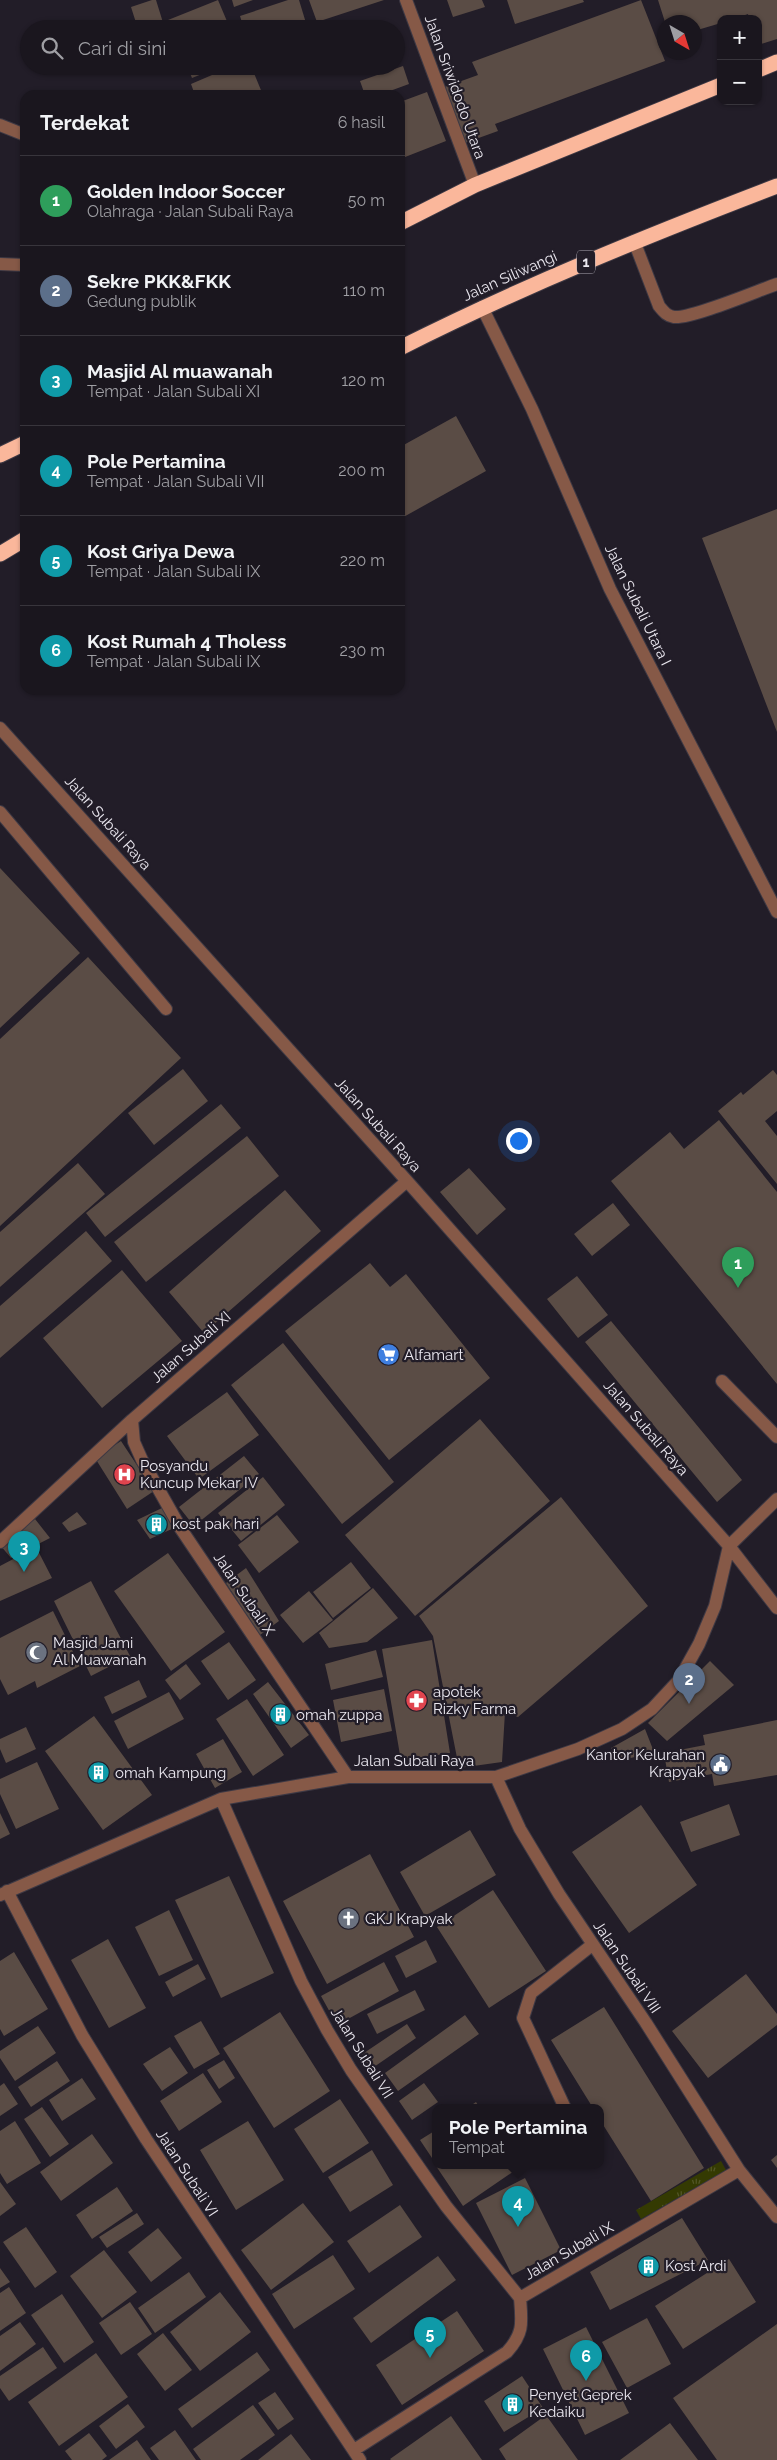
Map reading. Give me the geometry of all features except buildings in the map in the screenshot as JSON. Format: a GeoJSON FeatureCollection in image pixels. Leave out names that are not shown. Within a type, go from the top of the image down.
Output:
{"type":"FeatureCollection","features":[{"type":"Feature","properties":{"kind":"highway"},"geometry":{"type":"LineString","coordinates":[[762,68],[777,62]]}},
{"type":"Feature","properties":{"kind":"highway"},"geometry":{"type":"LineString","coordinates":[[405,220],[475,185],[717,87]]}},
{"type":"Feature","properties":{"kind":"highway","name":"Jalan Siliwangi"},"geometry":{"type":"LineString","coordinates":[[405,345],[482,306],[634,241],[777,186]]}},
{"type":"Feature","properties":{"kind":"highway"},"geometry":{"type":"LineString","coordinates":[[0,455],[20,445]]}},
{"type":"Feature","properties":{"kind":"highway"},"geometry":{"type":"LineString","coordinates":[[0,554],[20,542]]}},
{"type":"Feature","properties":{"kind":"street","name":"Jalan Sriwidodo Utara"},"geometry":{"type":"LineString","coordinates":[[406,0],[475,185]]}},
{"type":"Feature","properties":{"kind":"street"},"geometry":{"type":"LineString","coordinates":[[0,125],[20,133]]}},
{"type":"Feature","properties":{"kind":"street"},"geometry":{"type":"LineString","coordinates":[[634,241],[659,306],[665,314],[676,317],[696,313],[777,284]]}},
{"type":"Feature","properties":{"kind":"street"},"geometry":{"type":"LineString","coordinates":[[0,264],[20,265]]}},
{"type":"Feature","properties":{"kind":"street","name":"Jalan Subali Utara I"},"geometry":{"type":"LineString","coordinates":[[482,306],[532,409],[610,589],[777,912]]}},
{"type":"Feature","properties":{"kind":"street","name":"Jalan Subali Raya"},"geometry":{"type":"LineString","coordinates":[[0,728],[406,1181],[729,1546],[777,1608]]}},
{"type":"Feature","properties":{"kind":"street"},"geometry":{"type":"LineString","coordinates":[[0,812],[166,1009]]}},
{"type":"Feature","properties":{"kind":"street","name":"Jalan Subali XI"},"geometry":{"type":"LineString","coordinates":[[0,1542],[132,1420],[406,1181]]}},
{"type":"Feature","properties":{"kind":"street"},"geometry":{"type":"LineString","coordinates":[[722,1381],[777,1437]]}},
{"type":"Feature","properties":{"kind":"street","name":"Jalan Subali X"},"geometry":{"type":"LineString","coordinates":[[132,1420],[134,1442],[142,1460],[181,1529],[348,1777]]}},
{"type":"Feature","properties":{"kind":"street"},"geometry":{"type":"LineString","coordinates":[[729,1546],[777,1499]]}},
{"type":"Feature","properties":{"kind":"street","name":"Jalan Subali Raya"},"geometry":{"type":"LineString","coordinates":[[3,1893],[221,1799],[348,1777],[496,1777],[578,1749],[622,1729],[652,1709],[679,1680],[700,1644],[715,1606],[729,1546]]}},
{"type":"Feature","properties":{"kind":"street","name":"Jalan Subali VIII"},"geometry":{"type":"LineString","coordinates":[[496,1777],[520,1829],[592,1945],[646,2023],[740,2170]]}},
{"type":"Feature","properties":{"kind":"street","name":"Jalan Subali VII"},"geometry":{"type":"LineString","coordinates":[[221,1799],[301,1981],[327,2030],[356,2078],[446,2206],[520,2298]]}},
{"type":"Feature","properties":{"kind":"street","name":"Jalan Subali VI"},"geometry":{"type":"LineString","coordinates":[[3,1893],[82,2035],[141,2131],[357,2455]]}},
{"type":"Feature","properties":{"kind":"street"},"geometry":{"type":"LineString","coordinates":[[563,2104],[523,2018],[530,1993],[592,1945]]}},
{"type":"Feature","properties":{"kind":"street"},"geometry":{"type":"LineString","coordinates":[[740,2170],[777,2217]]}},
{"type":"Feature","properties":{"kind":"street","name":"Jalan Subali IX"},"geometry":{"type":"LineString","coordinates":[[357,2455],[507,2352],[518,2338],[522,2322],[520,2298],[740,2170]]}},
{"type":"Feature","properties":{"kind":"green space"},"geometry":{"type":"Polygon","coordinates":[[[721,2161],[726,2170],[641,2219],[636,2210],[721,2161]]]}},
{"type":"Feature","properties":{"kind":"place","name":"Golden Indoor Soccer"},"geometry":{"type":"Point","coordinates":[738,1288]}},
{"type":"Feature","properties":{"kind":"place","name":"Alfamart"},"geometry":{"type":"Point","coordinates":[388,1355]}},
{"type":"Feature","properties":{"kind":"place","name":"Posyandu Kuncup Mekar IV"},"geometry":{"type":"Point","coordinates":[124,1475]}},
{"type":"Feature","properties":{"kind":"place","name":"kost pak hari"},"geometry":{"type":"Point","coordinates":[156,1524]}},
{"type":"Feature","properties":{"kind":"place","name":"Masjid Al muawanah"},"geometry":{"type":"Point","coordinates":[24,1572]}},
{"type":"Feature","properties":{"kind":"place","name":"Masjid Jami Al Muawanah"},"geometry":{"type":"Point","coordinates":[37,1652]}},
{"type":"Feature","properties":{"kind":"place","name":"apotek Rizky Farma"},"geometry":{"type":"Point","coordinates":[417,1701]}},
{"type":"Feature","properties":{"kind":"place","name":"Sekre PKK&FKK"},"geometry":{"type":"Point","coordinates":[689,1704]}},
{"type":"Feature","properties":{"kind":"place","name":"omah zuppa"},"geometry":{"type":"Point","coordinates":[280,1715]}},
{"type":"Feature","properties":{"kind":"place","name":"Kantor Kelurahan Krapyak"},"geometry":{"type":"Point","coordinates":[721,1764]}},
{"type":"Feature","properties":{"kind":"place","name":"omah Kampung"},"geometry":{"type":"Point","coordinates":[99,1773]}},
{"type":"Feature","properties":{"kind":"place","name":"GKJ Krapyak"},"geometry":{"type":"Point","coordinates":[349,1919]}},
{"type":"Feature","properties":{"kind":"place","name":"Pole Pertamina"},"geometry":{"type":"Point","coordinates":[518,2227]}},
{"type":"Feature","properties":{"kind":"place","name":"Kost Ardi"},"geometry":{"type":"Point","coordinates":[649,2266]}},
{"type":"Feature","properties":{"kind":"place","name":"Kost Griya Dewa"},"geometry":{"type":"Point","coordinates":[430,2358]}},
{"type":"Feature","properties":{"kind":"place","name":"Kost Rumah 4 Tholess"},"geometry":{"type":"Point","coordinates":[586,2381]}},
{"type":"Feature","properties":{"kind":"place","name":"Penyet Geprek Kedaiku"},"geometry":{"type":"Point","coordinates":[513,2404]}}]}
